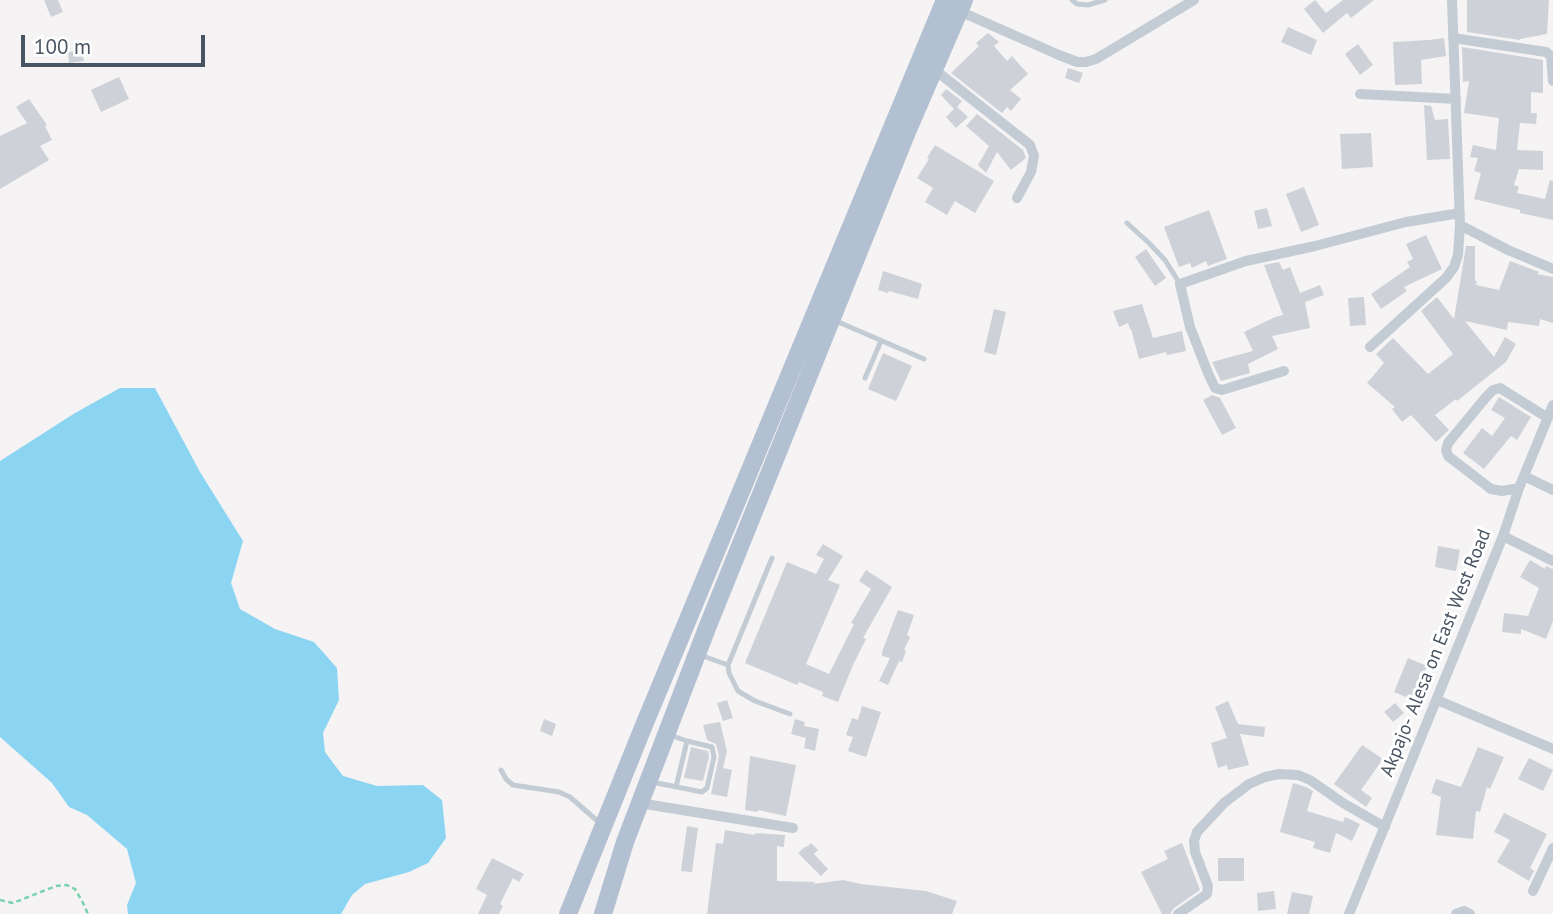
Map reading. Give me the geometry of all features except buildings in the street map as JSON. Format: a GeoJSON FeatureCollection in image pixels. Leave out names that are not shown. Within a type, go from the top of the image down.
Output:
{"type":"FeatureCollection","features":[{"type":"Feature","properties":{"kind":"main road"},"geometry":{"type":"LineString","coordinates":[[603,914],[639,803],[907,132],[935,70],[956,4]]}},
{"type":"Feature","properties":{"kind":"main road"},"geometry":{"type":"LineString","coordinates":[[568,914],[603,826],[956,4]]}},
{"type":"Feature","properties":{"kind":"street"},"geometry":{"type":"LineString","coordinates":[[956,4],[1059,55],[1077,62],[1086,62],[1096,59],[1194,0]]}},
{"type":"Feature","properties":{"kind":"street"},"geometry":{"type":"LineString","coordinates":[[1370,347],[1446,278],[1458,255],[1460,213],[1452,0]]}},
{"type":"Feature","properties":{"kind":"street"},"geometry":{"type":"LineString","coordinates":[[1453,38],[1546,52],[1551,56],[1553,81]]}},
{"type":"Feature","properties":{"kind":"street"},"geometry":{"type":"LineString","coordinates":[[935,70],[1030,145],[1034,156],[1031,172],[1017,198]]}},
{"type":"Feature","properties":{"kind":"street"},"geometry":{"type":"LineString","coordinates":[[1360,94],[1456,99]]}},
{"type":"Feature","properties":{"kind":"street"},"geometry":{"type":"LineString","coordinates":[[1284,371],[1222,390],[1215,388],[1190,327],[1180,284],[1246,261],[1406,222],[1460,213]]}},
{"type":"Feature","properties":{"kind":"street"},"geometry":{"type":"LineString","coordinates":[[1460,225],[1553,269]]}},
{"type":"Feature","properties":{"kind":"street"},"geometry":{"type":"LineString","coordinates":[[1518,488],[1502,491],[1490,489],[1448,456],[1448,443],[1487,396],[1500,388],[1548,418]]}},
{"type":"Feature","properties":{"kind":"street","name":"Akpajo- Alesa on East West Road"},"geometry":{"type":"LineString","coordinates":[[1349,914],[1503,536],[1518,488],[1553,405]]}},
{"type":"Feature","properties":{"kind":"street"},"geometry":{"type":"LineString","coordinates":[[1524,475],[1553,490]]}},
{"type":"Feature","properties":{"kind":"street"},"geometry":{"type":"LineString","coordinates":[[1503,536],[1553,561]]}},
{"type":"Feature","properties":{"kind":"street"},"geometry":{"type":"LineString","coordinates":[[1437,700],[1553,749]]}},
{"type":"Feature","properties":{"kind":"street"},"geometry":{"type":"LineString","coordinates":[[1178,914],[1207,894],[1208,886],[1195,852],[1197,832],[1224,803],[1249,784],[1265,777],[1279,774],[1298,775],[1385,827]]}},
{"type":"Feature","properties":{"kind":"street"},"geometry":{"type":"LineString","coordinates":[[639,803],[793,828]]}},
{"type":"Feature","properties":{"kind":"street"},"geometry":{"type":"LineString","coordinates":[[1533,891],[1553,848]]}},
{"type":"Feature","properties":{"kind":"street"},"geometry":{"type":"LineString","coordinates":[[1456,914],[1464,911],[1470,914]]}},
{"type":"Feature","properties":{"kind":"lane"},"geometry":{"type":"LineString","coordinates":[[1072,0],[1077,4],[1088,5],[1105,0]]}},
{"type":"Feature","properties":{"kind":"lane"},"geometry":{"type":"LineString","coordinates":[[1127,223],[1165,260],[1180,284]]}},
{"type":"Feature","properties":{"kind":"lane"},"geometry":{"type":"LineString","coordinates":[[833,320],[924,359]]}},
{"type":"Feature","properties":{"kind":"lane"},"geometry":{"type":"LineString","coordinates":[[865,378],[881,341]]}},
{"type":"Feature","properties":{"kind":"lane"},"geometry":{"type":"LineString","coordinates":[[772,558],[728,665],[738,691],[755,701],[790,714]]}},
{"type":"Feature","properties":{"kind":"lane"},"geometry":{"type":"LineString","coordinates":[[697,654],[728,665]]}},
{"type":"Feature","properties":{"kind":"lane"},"geometry":{"type":"LineString","coordinates":[[648,781],[702,792],[707,788],[714,757],[712,747],[667,734]]}},
{"type":"Feature","properties":{"kind":"lane"},"geometry":{"type":"LineString","coordinates":[[676,787],[687,741]]}},
{"type":"Feature","properties":{"kind":"lane"},"geometry":{"type":"LineString","coordinates":[[501,770],[513,785],[559,792],[570,797],[603,826]]}},
{"type":"Feature","properties":{"kind":"path"},"geometry":{"type":"LineString","coordinates":[[0,900],[13,903],[56,886],[68,885],[75,889],[88,914]]}},
{"type":"Feature","properties":{"kind":"water"},"geometry":{"type":"Polygon","coordinates":[[[120,388],[155,388],[200,472],[243,541],[231,583],[240,609],[275,629],[314,642],[337,668],[339,700],[323,733],[325,752],[343,776],[377,786],[423,785],[442,800],[446,838],[428,863],[409,872],[365,884],[352,895],[341,914],[128,914],[127,905],[136,883],[127,849],[87,815],[69,807],[52,783],[0,737],[0,461],[120,388]]]}}]}
